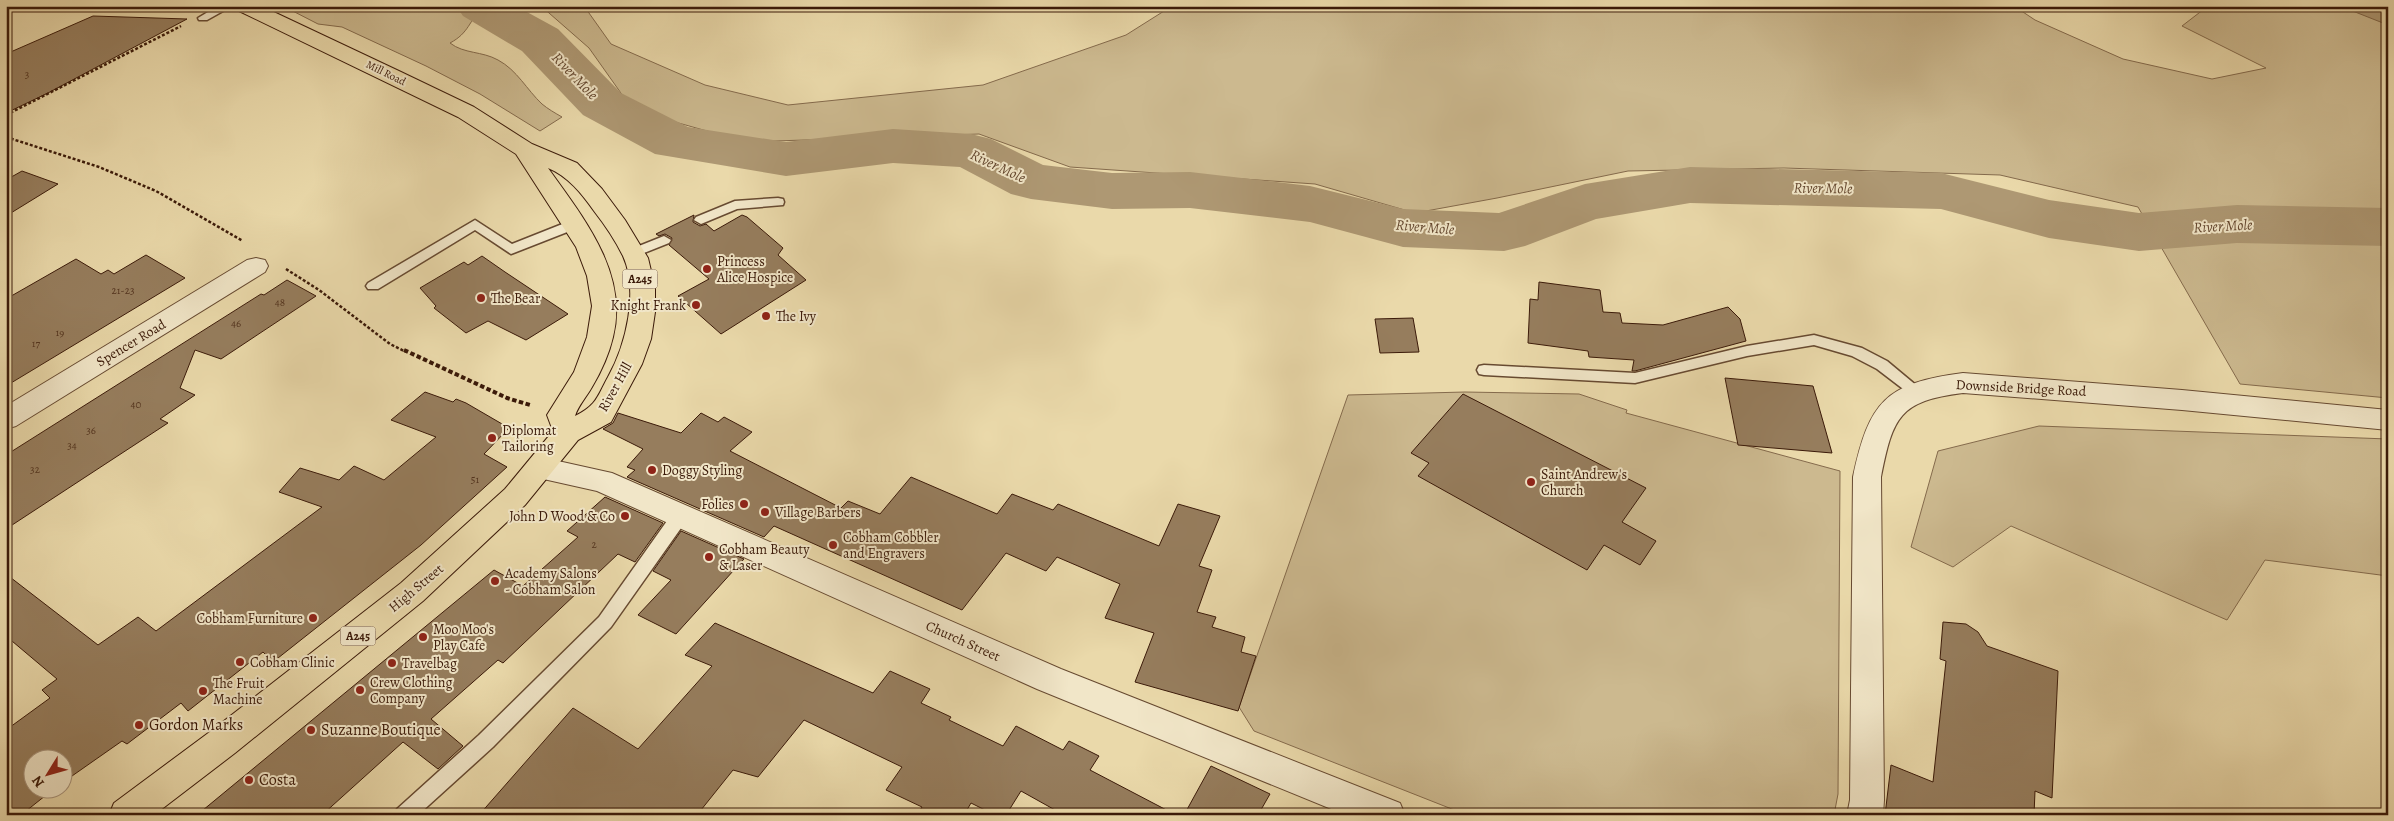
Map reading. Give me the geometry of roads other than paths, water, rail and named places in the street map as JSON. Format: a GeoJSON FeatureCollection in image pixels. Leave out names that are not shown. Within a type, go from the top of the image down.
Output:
{"type":"FeatureCollection","features":[{"type":"Feature","properties":{"kind":"main road","name":"Mill Road"},"geometry":{"type":"LineString","coordinates":[[244,6],[466,112],[524,149]]}},
{"type":"Feature","properties":{"kind":"main road","name":"A245"},"geometry":{"type":"LineString","coordinates":[[524,149],[575,224],[601,273],[606,298],[605,318],[591,364],[580,389],[561,415],[568,433]]}},
{"type":"Feature","properties":{"kind":"main road","name":"River Hill"},"geometry":{"type":"LineString","coordinates":[[524,149],[569,168],[594,194],[634,253],[642,288],[642,312],[638,340],[629,364],[601,415],[568,433]]}},
{"type":"Feature","properties":{"kind":"main road","name":"High Street"},"geometry":{"type":"LineString","coordinates":[[126,815],[230,736],[412,592],[477,534],[540,468],[568,433]]}},
{"type":"Feature","properties":{"kind":"street","name":"Spencer Road"},"geometry":{"type":"LineString","coordinates":[[6,419],[256,266]]}},
{"type":"Feature","properties":{"kind":"street","name":"Downside Bridge Road"},"geometry":{"type":"LineString","coordinates":[[1865,815],[1867,800],[1866,477],[1872,450],[1888,412],[1900,400],[1916,391],[1934,386],[1963,383],[1997,384],[2388,420]]}},
{"type":"Feature","properties":{"kind":"street","name":"Church Street"},"geometry":{"type":"LineString","coordinates":[[540,468],[602,481],[1049,680],[1388,815]]}},
{"type":"Feature","properties":{"kind":"lane"},"geometry":{"type":"LineString","coordinates":[[203,18],[227,6]]}},
{"type":"Feature","properties":{"kind":"lane"},"geometry":{"type":"LineString","coordinates":[[701,220],[735,205],[778,202]]}},
{"type":"Feature","properties":{"kind":"lane"},"geometry":{"type":"LineString","coordinates":[[373,286],[475,224],[511,250],[575,224]]}},
{"type":"Feature","properties":{"kind":"lane"},"geometry":{"type":"LineString","coordinates":[[634,253],[664,240]]}},
{"type":"Feature","properties":{"kind":"lane"},"geometry":{"type":"LineString","coordinates":[[1484,370],[1635,378],[1747,351],[1814,340],[1857,352],[1882,365],[1916,391]]}},
{"type":"Feature","properties":{"kind":"lane"},"geometry":{"type":"LineString","coordinates":[[404,815],[486,741],[605,622],[680,516]]}},
{"type":"Feature","properties":{"kind":"waterway","name":"River Mole"},"geometry":{"type":"LineString","coordinates":[[480,6],[540,40],[602,104],[674,142],[786,159],[893,146],[971,151],[1031,181],[1112,191],[1190,190],[1310,204],[1403,228],[1504,232],[1585,202],[1690,185],[1941,191],[2049,219],[2139,232],[2237,224],[2388,227]]}},
{"type":"Feature","properties":{"kind":"place","name":"Princess Alice Hospice"},"geometry":{"type":"Point","coordinates":[707,269]}},
{"type":"Feature","properties":{"kind":"place","name":"The Bear"},"geometry":{"type":"Point","coordinates":[481,298]}},
{"type":"Feature","properties":{"kind":"place","name":"Knight Frank"},"geometry":{"type":"Point","coordinates":[696,305]}},
{"type":"Feature","properties":{"kind":"place","name":"The Ivy"},"geometry":{"type":"Point","coordinates":[766,316]}},
{"type":"Feature","properties":{"kind":"place","name":"Diplomat Tailoring"},"geometry":{"type":"Point","coordinates":[492,438]}},
{"type":"Feature","properties":{"kind":"place","name":"Doggy Styling"},"geometry":{"type":"Point","coordinates":[652,470]}},
{"type":"Feature","properties":{"kind":"place","name":"Saint Andrew's Church"},"geometry":{"type":"Point","coordinates":[1531,482]}},
{"type":"Feature","properties":{"kind":"place","name":"Folies"},"geometry":{"type":"Point","coordinates":[744,504]}},
{"type":"Feature","properties":{"kind":"place","name":"Village Barbers"},"geometry":{"type":"Point","coordinates":[765,512]}},
{"type":"Feature","properties":{"kind":"place","name":"John D Wood & Co"},"geometry":{"type":"Point","coordinates":[625,516]}},
{"type":"Feature","properties":{"kind":"place","name":"Cobham Cobbler and Engravers"},"geometry":{"type":"Point","coordinates":[833,545]}},
{"type":"Feature","properties":{"kind":"place","name":"Cobham Beauty & Laser"},"geometry":{"type":"Point","coordinates":[709,557]}},
{"type":"Feature","properties":{"kind":"place","name":"Academy Salons - Cobham Salon"},"geometry":{"type":"Point","coordinates":[495,581]}},
{"type":"Feature","properties":{"kind":"place","name":"Cobham Furniture"},"geometry":{"type":"Point","coordinates":[313,618]}},
{"type":"Feature","properties":{"kind":"place","name":"Moo Moo's Play Cafe"},"geometry":{"type":"Point","coordinates":[423,637]}},
{"type":"Feature","properties":{"kind":"place","name":"Cobham Clinic"},"geometry":{"type":"Point","coordinates":[240,662]}},
{"type":"Feature","properties":{"kind":"place","name":"Travelbag"},"geometry":{"type":"Point","coordinates":[392,663]}},
{"type":"Feature","properties":{"kind":"place","name":"Crew Clothing Company"},"geometry":{"type":"Point","coordinates":[360,690]}},
{"type":"Feature","properties":{"kind":"place","name":"The Fruit Machine"},"geometry":{"type":"Point","coordinates":[203,691]}},
{"type":"Feature","properties":{"kind":"place","name":"Gordon Marks"},"geometry":{"type":"Point","coordinates":[139,725]}},
{"type":"Feature","properties":{"kind":"place","name":"Suzanne Boutique"},"geometry":{"type":"Point","coordinates":[311,730]}},
{"type":"Feature","properties":{"kind":"place","name":"Costa"},"geometry":{"type":"Point","coordinates":[249,780]}}]}
